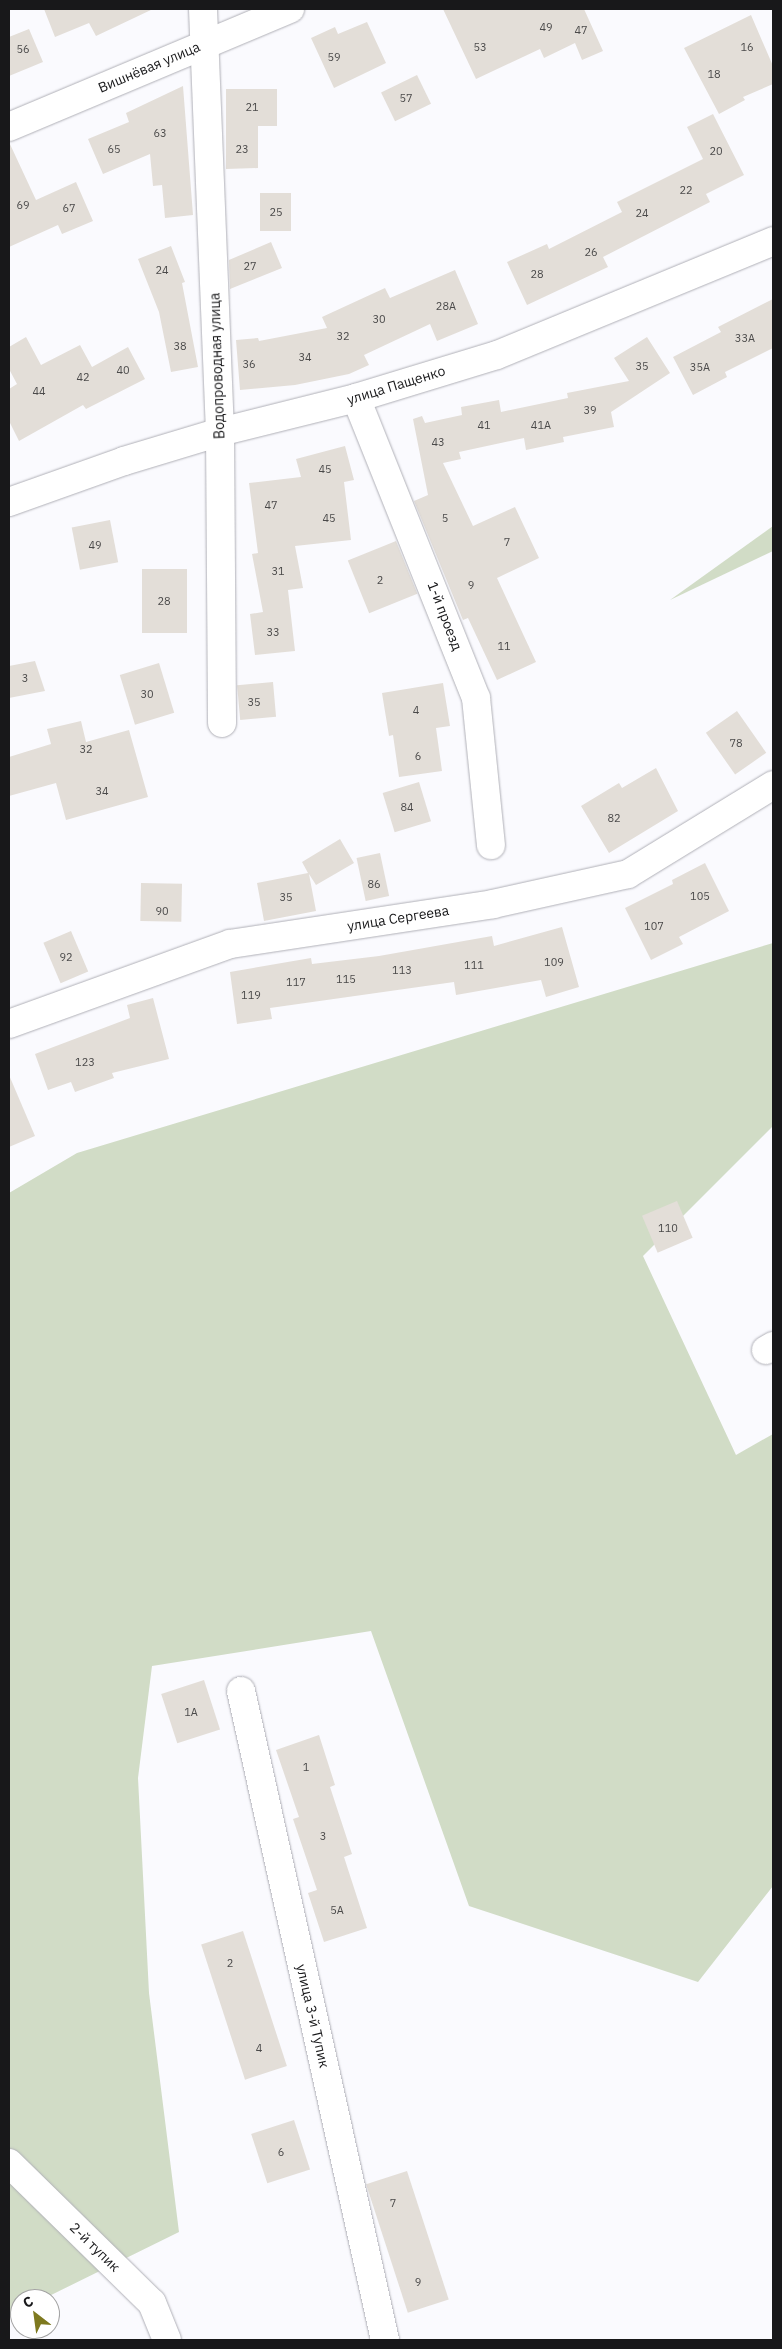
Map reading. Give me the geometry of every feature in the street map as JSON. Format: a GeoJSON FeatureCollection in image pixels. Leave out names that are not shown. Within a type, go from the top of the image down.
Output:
{"type":"FeatureCollection","features":[{"type":"Feature","properties":{"kind":"street","name":"Водопроводная улица"},"geometry":{"type":"LineString","coordinates":[[203,9],[220,432],[222,723]]}},
{"type":"Feature","properties":{"kind":"street","name":"Вишнёвая улица"},"geometry":{"type":"LineString","coordinates":[[9,127],[203,43],[290,9]]}},
{"type":"Feature","properties":{"kind":"street","name":"улица Пащенко"},"geometry":{"type":"LineString","coordinates":[[9,502],[124,461],[220,432],[356,398],[497,355],[645,296],[773,240]]}},
{"type":"Feature","properties":{"kind":"street","name":"1-й проезд"},"geometry":{"type":"LineString","coordinates":[[356,398],[476,698],[491,845]]}},
{"type":"Feature","properties":{"kind":"street","name":"улица Сергеева"},"geometry":{"type":"LineString","coordinates":[[9,1024],[230,944],[494,904],[628,874],[773,785]]}},
{"type":"Feature","properties":{"kind":"street","name":"улица 3-й Тупик"},"geometry":{"type":"LineString","coordinates":[[241,1691],[385,2340]]}},
{"type":"Feature","properties":{"kind":"street","name":"2-й тупик"},"geometry":{"type":"LineString","coordinates":[[9,2163],[152,2303],[167,2340]]}},
{"type":"Feature","properties":{"kind":"green space"},"geometry":{"type":"Polygon","coordinates":[[[773,526],[773,551],[670,600],[773,526]]]}},
{"type":"Feature","properties":{"kind":"green space"},"geometry":{"type":"Polygon","coordinates":[[[773,943],[773,1126],[643,1256],[736,1455],[773,1434],[773,1886],[698,1982],[469,1906],[371,1631],[152,1666],[138,1778],[149,1993],[179,2232],[60,2291],[60,2289],[10,2289],[9,2316],[9,1193],[77,1153],[773,943]]]}},
{"type":"Feature","properties":{"kind":"building"},"geometry":{"type":"Polygon","coordinates":[[[44,9],[153,9],[96,36],[89,23],[55,37],[44,9]]]}},
{"type":"Feature","properties":{"kind":"building"},"geometry":{"type":"Polygon","coordinates":[[[443,9],[584,9],[603,51],[582,60],[575,43],[544,58],[540,49],[476,79],[443,9]]]}},
{"type":"Feature","properties":{"kind":"building"},"geometry":{"type":"Polygon","coordinates":[[[751,15],[773,66],[773,84],[743,97],[745,100],[719,114],[684,48],[751,15]]]}},
{"type":"Feature","properties":{"kind":"building"},"geometry":{"type":"Polygon","coordinates":[[[367,22],[386,63],[334,88],[311,38],[335,27],[338,34],[367,22]]]}},
{"type":"Feature","properties":{"kind":"building"},"geometry":{"type":"Polygon","coordinates":[[[29,29],[43,62],[9,76],[9,37],[29,29]]]}},
{"type":"Feature","properties":{"kind":"building"},"geometry":{"type":"Polygon","coordinates":[[[417,75],[431,104],[395,121],[381,93],[417,75]]]}},
{"type":"Feature","properties":{"kind":"building"},"geometry":{"type":"Polygon","coordinates":[[[183,86],[193,215],[165,218],[162,185],[153,186],[150,154],[103,174],[88,139],[129,122],[126,113],[183,86]]]}},
{"type":"Feature","properties":{"kind":"building"},"geometry":{"type":"Polygon","coordinates":[[[226,89],[277,89],[277,126],[258,126],[258,168],[226,169],[226,89]]]}},
{"type":"Feature","properties":{"kind":"building"},"geometry":{"type":"Polygon","coordinates":[[[713,114],[744,175],[706,194],[710,202],[603,257],[608,267],[527,305],[507,262],[547,244],[549,249],[622,212],[617,202],[703,159],[687,127],[713,114]]]}},
{"type":"Feature","properties":{"kind":"building"},"geometry":{"type":"Polygon","coordinates":[[[9,142],[36,200],[76,182],[93,221],[62,234],[58,225],[9,247],[9,142]]]}},
{"type":"Feature","properties":{"kind":"building"},"geometry":{"type":"Polygon","coordinates":[[[260,193],[291,193],[291,231],[260,231],[260,193]]]}},
{"type":"Feature","properties":{"kind":"building"},"geometry":{"type":"Polygon","coordinates":[[[271,242],[282,268],[230,289],[229,260],[271,242]]]}},
{"type":"Feature","properties":{"kind":"building"},"geometry":{"type":"Polygon","coordinates":[[[171,246],[185,282],[182,283],[198,367],[171,372],[159,312],[138,259],[171,246]]]}},
{"type":"Feature","properties":{"kind":"building"},"geometry":{"type":"Polygon","coordinates":[[[455,270],[478,324],[437,341],[430,324],[364,355],[369,365],[349,374],[295,385],[240,390],[236,340],[258,338],[259,341],[327,328],[322,317],[385,288],[390,298],[455,270]]]}},
{"type":"Feature","properties":{"kind":"building"},"geometry":{"type":"Polygon","coordinates":[[[773,299],[773,348],[725,372],[727,377],[693,395],[673,357],[721,332],[718,327],[773,299]]]}},
{"type":"Feature","properties":{"kind":"building"},"geometry":{"type":"Polygon","coordinates":[[[26,337],[41,365],[80,345],[92,367],[128,347],[145,379],[86,409],[83,405],[19,441],[9,421],[9,389],[17,384],[9,369],[9,347],[26,337]]]}},
{"type":"Feature","properties":{"kind":"building"},"geometry":{"type":"Polygon","coordinates":[[[647,337],[670,373],[611,412],[614,427],[563,437],[564,442],[526,450],[524,438],[459,452],[461,459],[443,463],[473,526],[515,507],[539,558],[497,578],[536,662],[497,680],[468,618],[463,620],[414,501],[428,495],[413,419],[422,416],[425,423],[462,415],[461,407],[499,400],[501,412],[568,398],[567,393],[629,381],[614,358],[647,337]]]}},
{"type":"Feature","properties":{"kind":"building"},"geometry":{"type":"Polygon","coordinates":[[[345,446],[354,480],[344,482],[351,540],[295,546],[303,588],[288,590],[295,651],[255,655],[250,614],[263,612],[252,554],[258,553],[249,483],[301,477],[296,459],[345,446]]]}},
{"type":"Feature","properties":{"kind":"building"},"geometry":{"type":"Polygon","coordinates":[[[110,520],[118,562],[80,570],[72,527],[110,520]]]}},
{"type":"Feature","properties":{"kind":"building"},"geometry":{"type":"Polygon","coordinates":[[[396,541],[417,594],[369,613],[348,560],[396,541]]]}},
{"type":"Feature","properties":{"kind":"building"},"geometry":{"type":"Polygon","coordinates":[[[142,569],[187,569],[187,633],[142,633],[142,569]]]}},
{"type":"Feature","properties":{"kind":"building"},"geometry":{"type":"Polygon","coordinates":[[[35,661],[45,691],[9,698],[9,666],[35,661]]]}},
{"type":"Feature","properties":{"kind":"building"},"geometry":{"type":"Polygon","coordinates":[[[159,663],[174,713],[135,725],[120,675],[159,663]]]}},
{"type":"Feature","properties":{"kind":"building"},"geometry":{"type":"Polygon","coordinates":[[[273,682],[276,717],[240,720],[237,685],[273,682]]]}},
{"type":"Feature","properties":{"kind":"building"},"geometry":{"type":"Polygon","coordinates":[[[443,683],[450,726],[436,728],[442,771],[399,777],[393,735],[389,736],[382,693],[443,683]]]}},
{"type":"Feature","properties":{"kind":"building"},"geometry":{"type":"Polygon","coordinates":[[[737,711],[766,753],[735,775],[706,733],[737,711]]]}},
{"type":"Feature","properties":{"kind":"building"},"geometry":{"type":"Polygon","coordinates":[[[81,721],[86,742],[129,730],[148,797],[66,820],[56,783],[9,796],[9,757],[51,744],[47,729],[81,721]]]}},
{"type":"Feature","properties":{"kind":"building"},"geometry":{"type":"Polygon","coordinates":[[[656,768],[678,811],[609,853],[581,806],[619,783],[622,788],[656,768]]]}},
{"type":"Feature","properties":{"kind":"building"},"geometry":{"type":"Polygon","coordinates":[[[419,782],[431,821],[395,832],[383,793],[419,782]]]}},
{"type":"Feature","properties":{"kind":"building"},"geometry":{"type":"Polygon","coordinates":[[[340,839],[354,863],[316,885],[309,874],[316,911],[264,921],[257,883],[308,873],[302,862],[340,839]]]}},
{"type":"Feature","properties":{"kind":"building"},"geometry":{"type":"Polygon","coordinates":[[[380,853],[389,896],[366,901],[357,858],[380,853]]]}},
{"type":"Feature","properties":{"kind":"building"},"geometry":{"type":"Polygon","coordinates":[[[705,863],[729,911],[679,937],[683,944],[651,960],[625,908],[673,884],[672,880],[705,863]]]}},
{"type":"Feature","properties":{"kind":"building"},"geometry":{"type":"Polygon","coordinates":[[[141,883],[182,884],[181,922],[140,921],[141,883]]]}},
{"type":"Feature","properties":{"kind":"building"},"geometry":{"type":"Polygon","coordinates":[[[562,927],[579,987],[546,997],[541,980],[456,995],[454,982],[270,1008],[272,1019],[237,1024],[230,972],[311,958],[312,964],[379,956],[492,936],[494,946],[562,927]]]}},
{"type":"Feature","properties":{"kind":"building"},"geometry":{"type":"Polygon","coordinates":[[[71,931],[88,972],[61,983],[43,943],[71,931]]]}},
{"type":"Feature","properties":{"kind":"building"},"geometry":{"type":"Polygon","coordinates":[[[153,998],[169,1059],[112,1073],[114,1078],[75,1092],[71,1082],[48,1090],[35,1054],[130,1018],[127,1005],[153,998]]]}},
{"type":"Feature","properties":{"kind":"building"},"geometry":{"type":"Polygon","coordinates":[[[9,1075],[35,1136],[9,1147],[9,1075]]]}},
{"type":"Feature","properties":{"kind":"building"},"geometry":{"type":"Polygon","coordinates":[[[677,1201],[693,1238],[658,1253],[642,1216],[677,1201]]]}},
{"type":"Feature","properties":{"kind":"building"},"geometry":{"type":"Polygon","coordinates":[[[204,1680],[220,1729],[177,1743],[161,1694],[204,1680]]]}},
{"type":"Feature","properties":{"kind":"building"},"geometry":{"type":"Polygon","coordinates":[[[319,1735],[335,1785],[330,1787],[352,1854],[344,1857],[367,1928],[324,1942],[308,1893],[317,1890],[293,1819],[299,1817],[276,1750],[319,1735]]]}},
{"type":"Feature","properties":{"kind":"building"},"geometry":{"type":"Polygon","coordinates":[[[243,1931],[287,2066],[245,2080],[201,1945],[243,1931]]]}},
{"type":"Feature","properties":{"kind":"building"},"geometry":{"type":"Polygon","coordinates":[[[294,2120],[310,2169],[267,2183],[251,2134],[294,2120]]]}},
{"type":"Feature","properties":{"kind":"building"},"geometry":{"type":"Polygon","coordinates":[[[407,2171],[449,2299],[408,2313],[366,2184],[407,2171]]]}}]}
